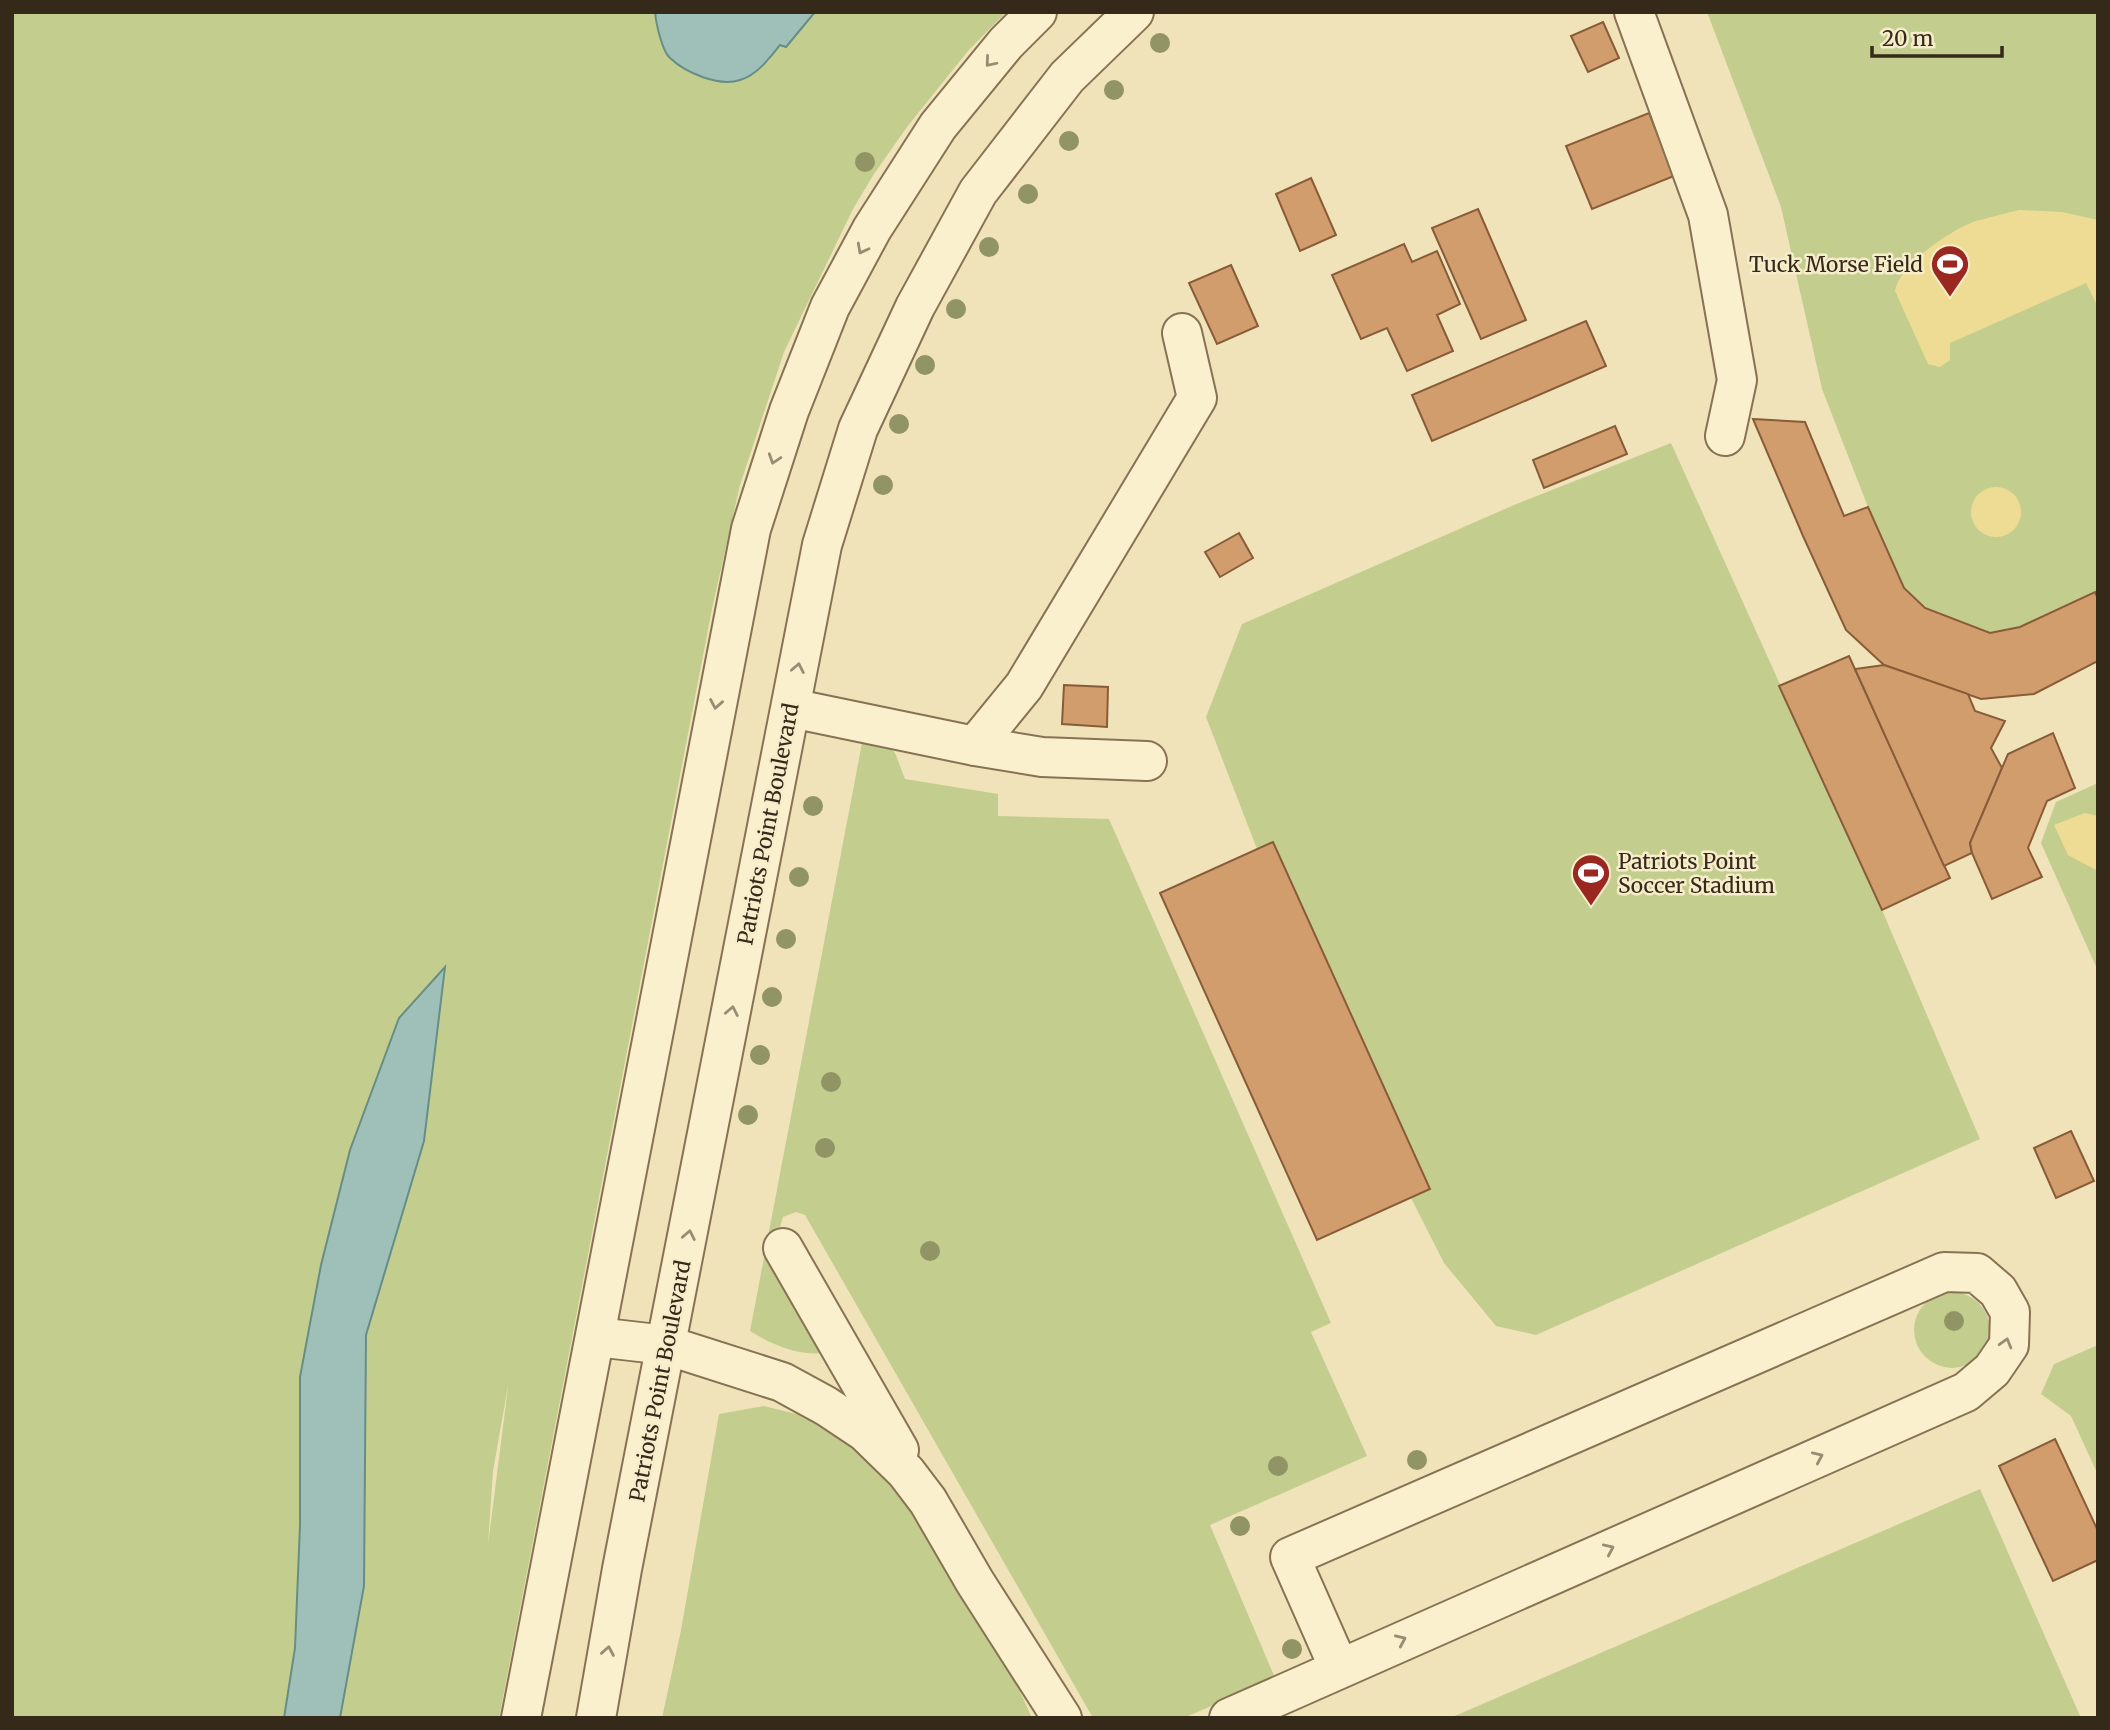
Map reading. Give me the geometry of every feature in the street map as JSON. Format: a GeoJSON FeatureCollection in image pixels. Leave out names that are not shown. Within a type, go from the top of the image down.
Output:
{"type":"FeatureCollection","features":[{"type":"Feature","properties":{"kind":"street"},"geometry":{"type":"LineString","coordinates":[[521,1718],[751,529],[789,411],[830,307],[872,229],[938,126],[1006,43],[1037,12]]}},
{"type":"Feature","properties":{"kind":"street","name":"Patriots Point Boulevard"},"geometry":{"type":"LineString","coordinates":[[596,1718],[822,545],[854,442],[915,307],[978,192],[1067,77],[1134,12]]}},
{"type":"Feature","properties":{"kind":"street"},"geometry":{"type":"LineString","coordinates":[[1634,12],[1708,215],[1737,380],[1725,436]]}},
{"type":"Feature","properties":{"kind":"street"},"geometry":{"type":"LineString","coordinates":[[975,746],[1024,686],[1197,398],[1181,333]]}},
{"type":"Feature","properties":{"kind":"street"},"geometry":{"type":"LineString","coordinates":[[791,708],[1042,757],[1147,761]]}},
{"type":"Feature","properties":{"kind":"street"},"geometry":{"type":"LineString","coordinates":[[783,1248],[975,1582],[1062,1718]]}},
{"type":"Feature","properties":{"kind":"street"},"geometry":{"type":"LineString","coordinates":[[1229,1718],[1966,1392],[1992,1370],[2009,1345],[2010,1312],[1998,1291],[1977,1273],[1944,1272],[1290,1557],[1339,1668]]}},
{"type":"Feature","properties":{"kind":"street"},"geometry":{"type":"LineString","coordinates":[[596,1336],[666,1345],[782,1382],[826,1406],[865,1432],[906,1472],[928,1501]]}},
{"type":"Feature","properties":{"kind":"green space"},"geometry":{"type":"Polygon","coordinates":[[[12,12],[655,12],[656,23],[740,80],[768,62],[780,45],[786,47],[815,12],[1006,12],[968,51],[907,127],[853,209],[784,352],[740,485],[712,609],[499,1718],[340,1718],[364,1586],[366,1335],[424,1141],[444,968],[399,1018],[350,1150],[321,1265],[300,1525],[295,1648],[284,1718],[12,1718],[12,12]],[[508,1386],[493,1471],[488,1545],[508,1386]]]}},
{"type":"Feature","properties":{"kind":"green space","name":"Tuck Morse Field"},"geometry":{"type":"Polygon","coordinates":[[[1707,12],[2098,12],[2098,591],[2020,627],[1990,633],[1925,608],[1904,588],[1868,507],[1822,389],[1781,207],[1707,12]]]}},
{"type":"Feature","properties":{"kind":"green space","name":"Patriots Point Soccer Stadium"},"geometry":{"type":"Polygon","coordinates":[[[1671,443],[1882,910],[1980,1139],[1536,1335],[1496,1326],[1444,1263],[1411,1198],[1430,1189],[1274,842],[1257,849],[1206,717],[1242,624],[1514,505],[1671,443]]]}},
{"type":"Feature","properties":{"kind":"green space"},"geometry":{"type":"Polygon","coordinates":[[[862,743],[888,743],[896,755],[905,779],[998,794],[998,816],[1109,819],[1331,1323],[1311,1332],[1367,1456],[1210,1525],[1275,1678],[1184,1718],[1093,1718],[805,1215],[796,1212],[783,1217],[772,1253],[823,1353],[804,1353],[785,1348],[750,1331],[862,743]]]}},
{"type":"Feature","properties":{"kind":"green space"},"geometry":{"type":"Polygon","coordinates":[[[2098,783],[2098,971],[2041,843],[2056,802],[2098,783]]]}},
{"type":"Feature","properties":{"kind":"green space"},"geometry":{"type":"Polygon","coordinates":[[[1952,1292],[1966,1295],[1979,1303],[1987,1316],[1990,1330],[1987,1344],[1979,1357],[1966,1365],[1952,1368],[1938,1365],[1925,1357],[1917,1344],[1914,1330],[1917,1316],[1925,1303],[1938,1295],[1952,1292]]]}},
{"type":"Feature","properties":{"kind":"green space"},"geometry":{"type":"Polygon","coordinates":[[[2098,1345],[2098,1475],[2071,1416],[2041,1394],[2054,1364],[2098,1345]]]}},
{"type":"Feature","properties":{"kind":"green space"},"geometry":{"type":"Polygon","coordinates":[[[764,1406],[809,1417],[886,1465],[1014,1678],[1032,1718],[662,1718],[681,1630],[719,1414],[764,1406]]]}},
{"type":"Feature","properties":{"kind":"green space"},"geometry":{"type":"Polygon","coordinates":[[[1980,1489],[2081,1718],[1450,1718],[1980,1489]]]}},
{"type":"Feature","properties":{"kind":"sand"},"geometry":{"type":"Polygon","coordinates":[[[2019,210],[2062,212],[2098,220],[2098,307],[2086,283],[1950,343],[1950,360],[1940,367],[1928,364],[1895,291],[1899,281],[1906,270],[1928,249],[1954,232],[1976,221],[2019,210]]]}},
{"type":"Feature","properties":{"kind":"sand"},"geometry":{"type":"Polygon","coordinates":[[[1996,487],[2013,495],[2021,512],[2013,529],[1996,537],[1979,529],[1971,512],[1979,495],[1996,487]]]}},
{"type":"Feature","properties":{"kind":"sand"},"geometry":{"type":"Polygon","coordinates":[[[2085,813],[2098,816],[2098,871],[2068,855],[2054,825],[2085,813]]]}},
{"type":"Feature","properties":{"kind":"water"},"geometry":{"type":"Polygon","coordinates":[[[655,12],[815,12],[786,47],[780,45],[757,70],[746,78],[722,82],[685,69],[670,58],[662,43],[655,12]]]}},
{"type":"Feature","properties":{"kind":"water"},"geometry":{"type":"Polygon","coordinates":[[[445,967],[424,1141],[366,1335],[364,1586],[340,1718],[284,1718],[295,1648],[300,1525],[300,1377],[321,1265],[350,1150],[399,1018],[445,967]]]}},
{"type":"Feature","properties":{"kind":"building"},"geometry":{"type":"Polygon","coordinates":[[[1603,22],[1619,58],[1588,72],[1571,36],[1603,22]]]}},
{"type":"Feature","properties":{"kind":"building"},"geometry":{"type":"Polygon","coordinates":[[[1649,113],[1674,176],[1592,209],[1566,146],[1649,113]]]}},
{"type":"Feature","properties":{"kind":"building"},"geometry":{"type":"Polygon","coordinates":[[[1311,178],[1336,235],[1300,251],[1276,194],[1311,178]]]}},
{"type":"Feature","properties":{"kind":"building"},"geometry":{"type":"Polygon","coordinates":[[[1478,209],[1526,320],[1481,339],[1432,228],[1478,209]]]}},
{"type":"Feature","properties":{"kind":"building"},"geometry":{"type":"Polygon","coordinates":[[[1404,244],[1412,262],[1437,251],[1460,304],[1437,315],[1453,351],[1407,371],[1387,328],[1361,339],[1332,275],[1404,244]]]}},
{"type":"Feature","properties":{"kind":"building"},"geometry":{"type":"Polygon","coordinates":[[[1231,265],[1258,326],[1217,344],[1189,283],[1231,265]]]}},
{"type":"Feature","properties":{"kind":"building"},"geometry":{"type":"Polygon","coordinates":[[[1586,321],[1606,366],[1432,441],[1412,395],[1586,321]]]}},
{"type":"Feature","properties":{"kind":"building"},"geometry":{"type":"Polygon","coordinates":[[[1753,419],[1805,422],[1844,516],[1868,507],[1904,588],[1925,608],[1990,633],[2020,627],[2095,592],[2098,599],[2098,661],[2034,694],[1981,699],[1884,665],[1846,630],[1753,419]]]}},
{"type":"Feature","properties":{"kind":"building"},"geometry":{"type":"Polygon","coordinates":[[[1615,426],[1627,454],[1544,488],[1533,460],[1615,426]]]}},
{"type":"Feature","properties":{"kind":"building"},"geometry":{"type":"Polygon","coordinates":[[[1239,533],[1253,558],[1220,577],[1205,552],[1239,533]]]}},
{"type":"Feature","properties":{"kind":"building"},"geometry":{"type":"Polygon","coordinates":[[[1849,656],[1950,878],[1882,910],[1779,686],[1849,656]]]}},
{"type":"Feature","properties":{"kind":"building"},"geometry":{"type":"Polygon","coordinates":[[[1884,665],[1968,694],[1975,711],[2005,721],[1991,748],[2002,768],[1970,843],[1972,853],[1944,866],[1855,669],[1884,665]]]}},
{"type":"Feature","properties":{"kind":"building"},"geometry":{"type":"Polygon","coordinates":[[[1064,685],[1108,687],[1107,727],[1062,724],[1064,685]]]}},
{"type":"Feature","properties":{"kind":"building"},"geometry":{"type":"Polygon","coordinates":[[[2053,733],[2075,788],[2047,801],[2028,848],[2042,877],[1992,899],[1970,843],[2008,754],[2053,733]]]}},
{"type":"Feature","properties":{"kind":"building"},"geometry":{"type":"Polygon","coordinates":[[[1273,842],[1430,1189],[1317,1240],[1160,893],[1273,842]]]}},
{"type":"Feature","properties":{"kind":"building"},"geometry":{"type":"Polygon","coordinates":[[[2071,1131],[2094,1181],[2056,1198],[2034,1148],[2071,1131]]]}},
{"type":"Feature","properties":{"kind":"building"},"geometry":{"type":"Polygon","coordinates":[[[2055,1439],[2098,1531],[2098,1560],[2053,1581],[1999,1466],[2055,1439]]]}},
{"type":"Feature","properties":{"kind":"place","name":"Tuck Morse Field"},"geometry":{"type":"Point","coordinates":[1950,298]}},
{"type":"Feature","properties":{"kind":"place","name":"Patriots Point Soccer Stadium"},"geometry":{"type":"Point","coordinates":[1591,907]}}]}
